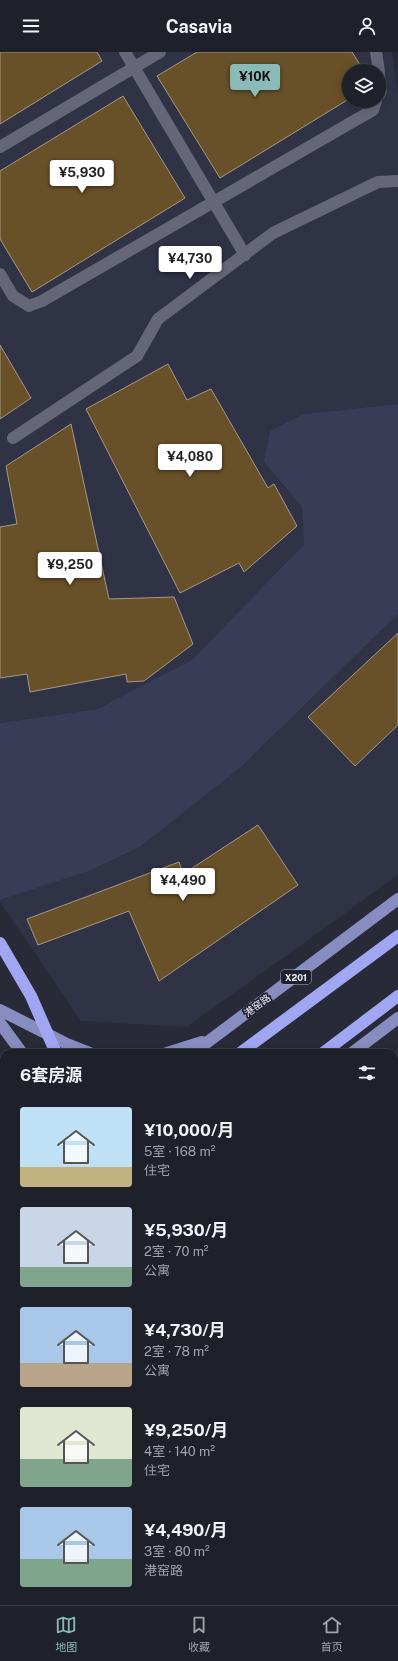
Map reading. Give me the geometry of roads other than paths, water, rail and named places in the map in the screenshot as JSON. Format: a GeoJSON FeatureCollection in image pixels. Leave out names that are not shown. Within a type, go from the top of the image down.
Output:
{"type":"FeatureCollection","features":[{"type":"Feature","properties":{"kind":"highway"},"geometry":{"type":"LineString","coordinates":[[245,1049],[398,936]]}},
{"type":"Feature","properties":{"kind":"highway"},"geometry":{"type":"LineString","coordinates":[[0,943],[31,996],[54,1049]]}},
{"type":"Feature","properties":{"kind":"highway"},"geometry":{"type":"LineString","coordinates":[[328,1049],[398,996]]}},
{"type":"Feature","properties":{"kind":"main road","name":"港窑路"},"geometry":{"type":"LineString","coordinates":[[199,1049],[398,899]]}},
{"type":"Feature","properties":{"kind":"main road"},"geometry":{"type":"LineString","coordinates":[[0,1010],[80,1049]]}},
{"type":"Feature","properties":{"kind":"main road"},"geometry":{"type":"LineString","coordinates":[[357,1049],[398,1018]]}},
{"type":"Feature","properties":{"kind":"main road"},"geometry":{"type":"LineString","coordinates":[[0,1023],[19,1049]]}},
{"type":"Feature","properties":{"kind":"main road"},"geometry":{"type":"LineString","coordinates":[[180,1049],[215,1038]]}},
{"type":"Feature","properties":{"kind":"street"},"geometry":{"type":"LineString","coordinates":[[125,52],[245,255]]}},
{"type":"Feature","properties":{"kind":"street"},"geometry":{"type":"LineString","coordinates":[[0,147],[160,52]]}},
{"type":"Feature","properties":{"kind":"street"},"geometry":{"type":"LineString","coordinates":[[376,52],[377,64]]}},
{"type":"Feature","properties":{"kind":"street"},"geometry":{"type":"LineString","coordinates":[[0,274],[13,296],[29,306],[42,301],[373,110],[374,108]]}},
{"type":"Feature","properties":{"kind":"street"},"geometry":{"type":"LineString","coordinates":[[13,438],[137,356],[158,319],[273,233],[378,182],[398,181]]}}]}
